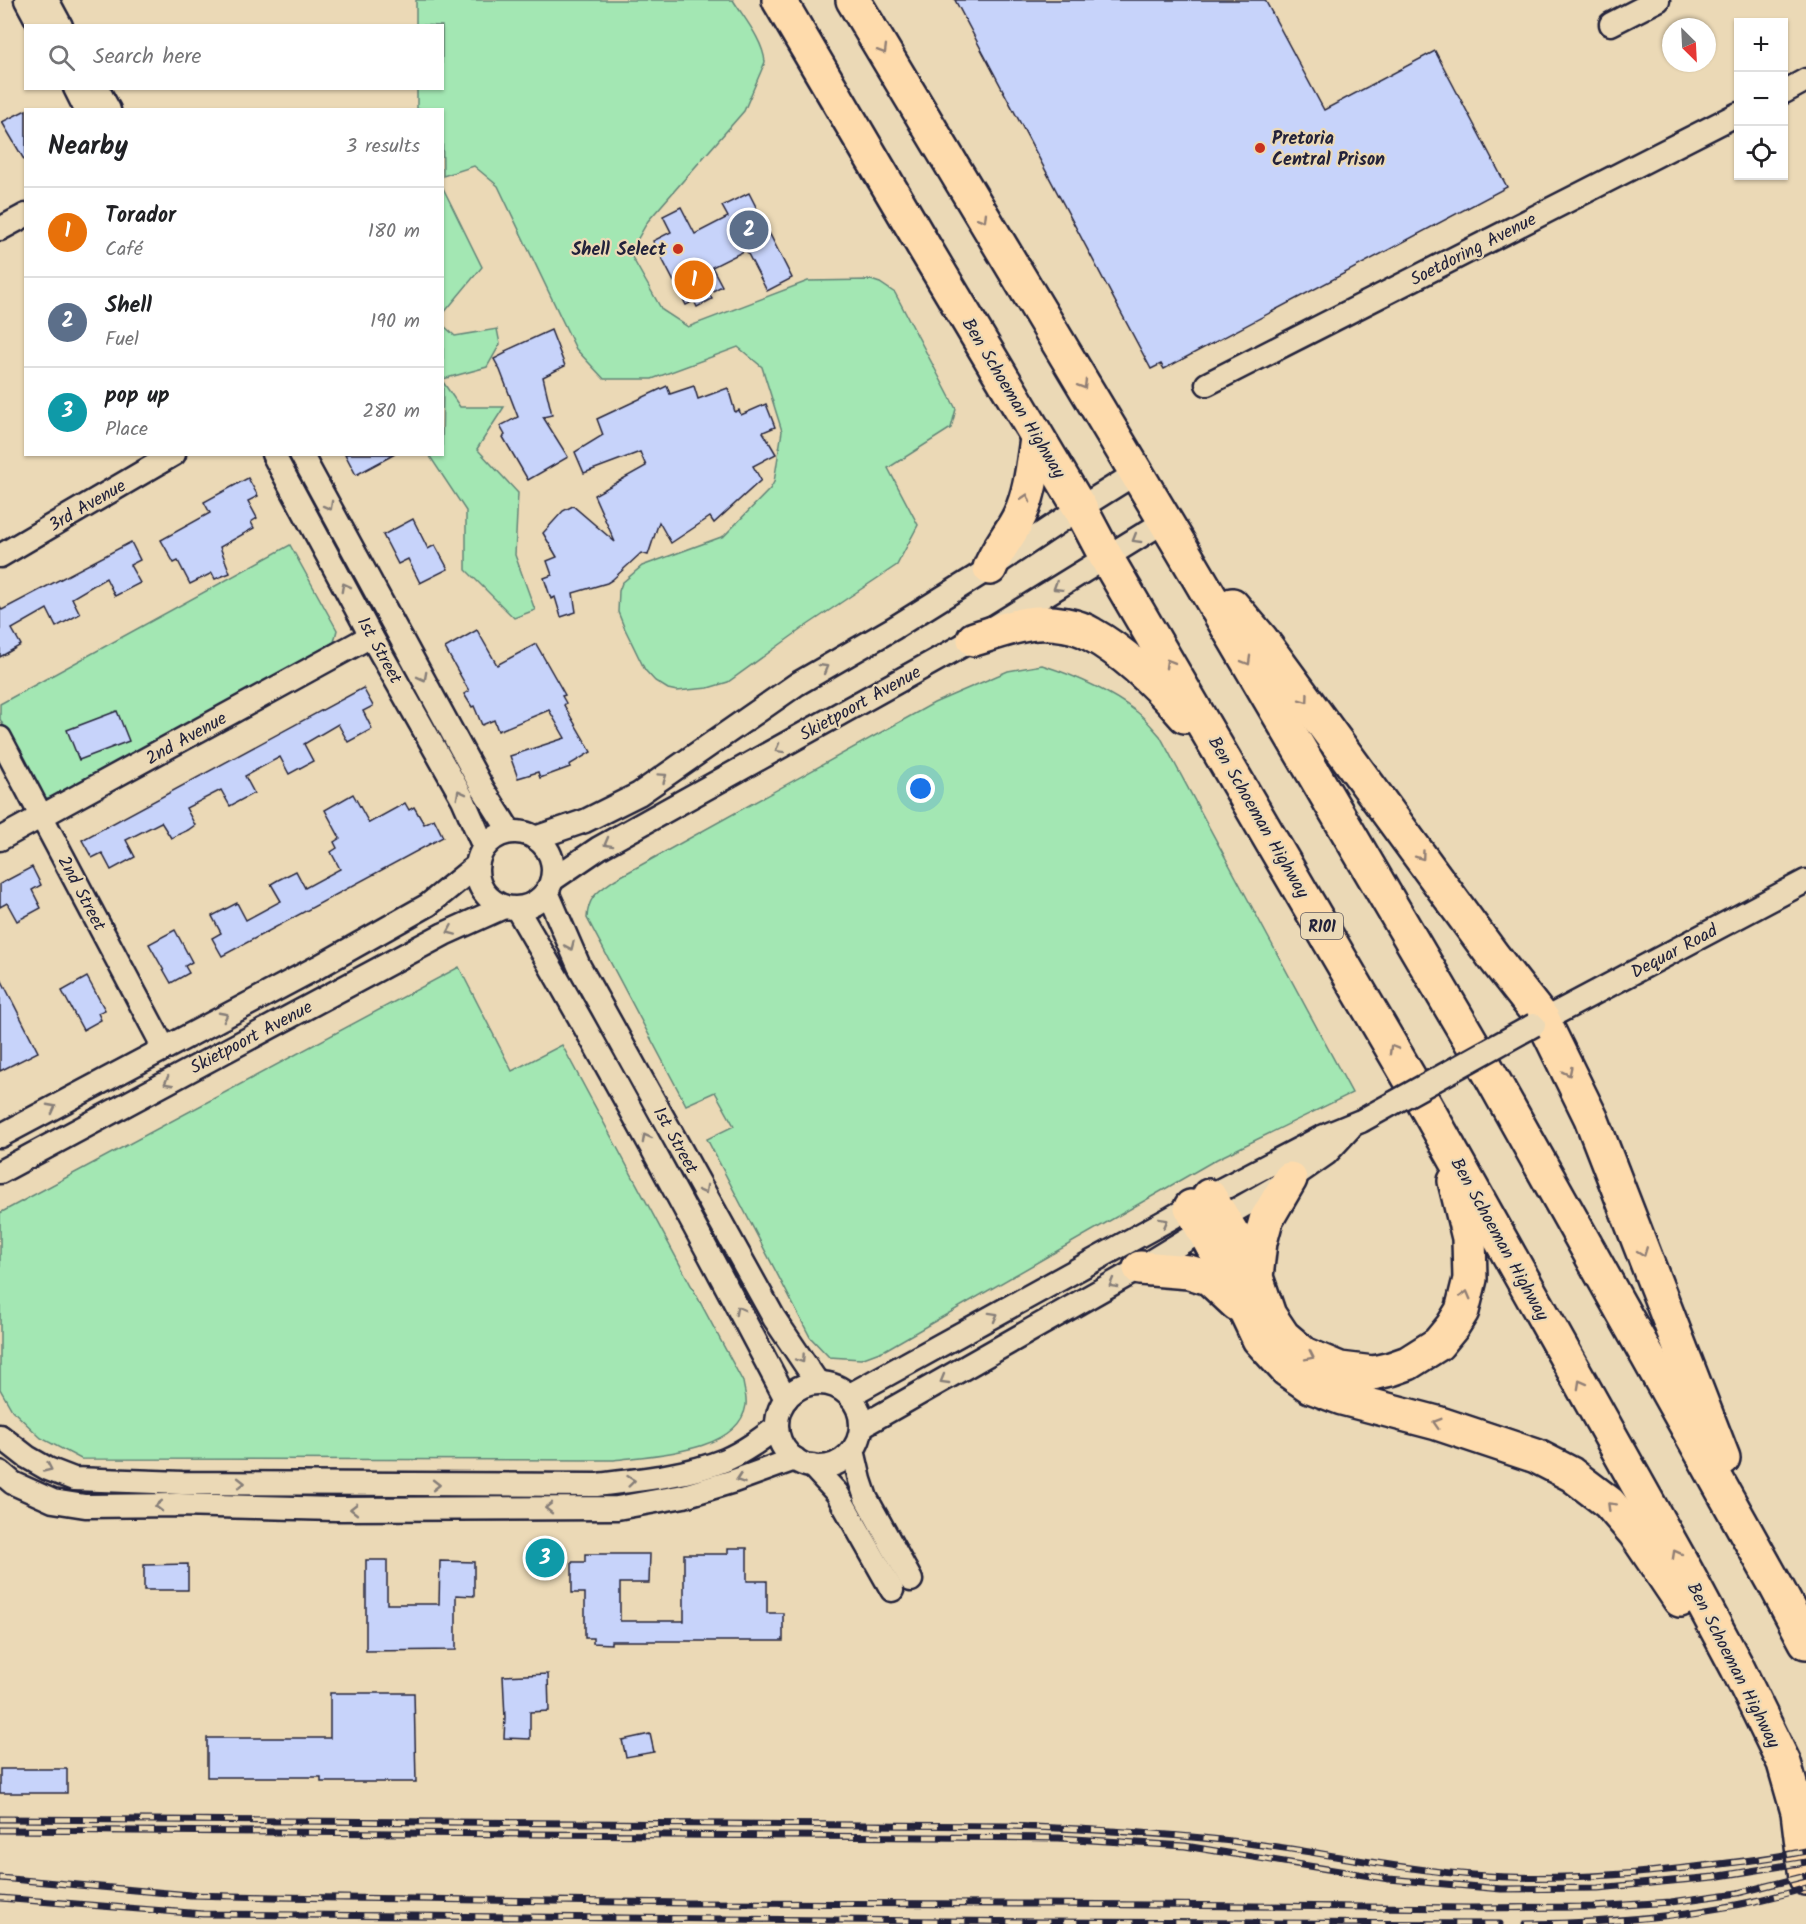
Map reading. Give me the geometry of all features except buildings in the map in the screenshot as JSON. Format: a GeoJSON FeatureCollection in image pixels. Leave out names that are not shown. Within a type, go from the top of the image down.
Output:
{"type":"FeatureCollection","features":[{"type":"Feature","properties":{"kind":"main road","name":"Ben Schoeman Highway"},"geometry":{"type":"LineString","coordinates":[[779,0],[1037,439],[1080,508],[1424,1103],[1681,1562],[1737,1667],[1784,1763],[1798,1812],[1806,1878]]}},
{"type":"Feature","properties":{"kind":"main road"},"geometry":{"type":"LineString","coordinates":[[853,0],[1170,530],[1486,1067],[1806,1642]]}},
{"type":"Feature","properties":{"kind":"main road"},"geometry":{"type":"LineString","coordinates":[[990,568],[996,553],[1010,536],[1025,503],[1037,439]]}},
{"type":"Feature","properties":{"kind":"main road"},"geometry":{"type":"LineString","coordinates":[[1170,530],[1261,639],[1493,956],[1538,1022],[1591,1118],[1728,1470],[1757,1552]]}},
{"type":"Feature","properties":{"kind":"main road"},"geometry":{"type":"LineString","coordinates":[[974,639],[1018,626],[1038,623],[1059,624],[1090,633],[1125,658],[1171,700],[1226,762]]}},
{"type":"Feature","properties":{"kind":"main road"},"geometry":{"type":"LineString","coordinates":[[1206,1213],[1245,1254],[1256,1277],[1269,1315],[1283,1336],[1304,1354],[1340,1369],[1373,1373],[1408,1363],[1438,1344],[1452,1327],[1461,1311],[1470,1279],[1469,1238],[1452,1169],[1424,1103]]}},
{"type":"Feature","properties":{"kind":"main road"},"geometry":{"type":"LineString","coordinates":[[1256,1277],[1260,1242],[1266,1220],[1290,1179]]}},
{"type":"Feature","properties":{"kind":"main road"},"geometry":{"type":"LineString","coordinates":[[1206,1213],[1232,1282],[1259,1339],[1287,1370],[1310,1386],[1342,1398],[1437,1423],[1536,1456],[1571,1474],[1609,1503],[1635,1533],[1682,1602],[1784,1763]]}},
{"type":"Feature","properties":{"kind":"main road"},"geometry":{"type":"LineString","coordinates":[[1140,1268],[1189,1272],[1209,1278],[1245,1311]]}},
{"type":"Feature","properties":{"kind":"street"},"geometry":{"type":"LineString","coordinates":[[26,0],[39,24]]}},
{"type":"Feature","properties":{"kind":"street"},"geometry":{"type":"LineString","coordinates":[[47,0],[61,24]]}},
{"type":"Feature","properties":{"kind":"street"},"geometry":{"type":"LineString","coordinates":[[1611,24],[1658,0]]}},
{"type":"Feature","properties":{"kind":"street"},"geometry":{"type":"LineString","coordinates":[[1788,90],[1806,80]]}},
{"type":"Feature","properties":{"kind":"street"},"geometry":{"type":"LineString","coordinates":[[76,90],[85,108]]}},
{"type":"Feature","properties":{"kind":"street"},"geometry":{"type":"LineString","coordinates":[[98,90],[108,108]]}},
{"type":"Feature","properties":{"kind":"street","name":"Soetdoring Avenue"},"geometry":{"type":"LineString","coordinates":[[1207,384],[1734,116]]}},
{"type":"Feature","properties":{"kind":"street"},"geometry":{"type":"LineString","coordinates":[[0,229],[24,216]]}},
{"type":"Feature","properties":{"kind":"street","name":"3rd Avenue"},"geometry":{"type":"LineString","coordinates":[[0,556],[171,456]]}},
{"type":"Feature","properties":{"kind":"street","name":"1st Street"},"geometry":{"type":"LineString","coordinates":[[274,456],[371,636],[463,799],[481,856]]}},
{"type":"Feature","properties":{"kind":"street","name":"1st Street"},"geometry":{"type":"LineString","coordinates":[[302,456],[483,789],[510,832]]}},
{"type":"Feature","properties":{"kind":"street"},"geometry":{"type":"LineString","coordinates":[[535,838],[585,821],[639,794],[797,684],[894,628],[1136,473]]}},
{"type":"Feature","properties":{"kind":"street","name":"Skietpoort Avenue"},"geometry":{"type":"LineString","coordinates":[[549,886],[599,848],[974,639],[1106,556],[1170,530]]}},
{"type":"Feature","properties":{"kind":"street","name":"2nd Avenue"},"geometry":{"type":"LineString","coordinates":[[0,840],[371,636]]}},
{"type":"Feature","properties":{"kind":"street","name":"2nd Street"},"geometry":{"type":"LineString","coordinates":[[0,738],[164,1048]]}},
{"type":"Feature","properties":{"kind":"street"},"geometry":{"type":"LineString","coordinates":[[510,832],[523,833],[535,838],[544,846],[553,868],[549,886],[538,900],[528,906],[511,908],[494,903],[480,887],[477,876],[481,856],[500,835],[510,832]]}},
{"type":"Feature","properties":{"kind":"street","name":"Skietpoort Avenue"},"geometry":{"type":"LineString","coordinates":[[0,1136],[428,906],[481,856]]}},
{"type":"Feature","properties":{"kind":"street","name":"Dequar Road"},"geometry":{"type":"LineString","coordinates":[[1357,1123],[1538,1022],[1806,881]]}},
{"type":"Feature","properties":{"kind":"street","name":"1st Street"},"geometry":{"type":"LineString","coordinates":[[549,886],[579,966],[774,1318],[817,1382]]}},
{"type":"Feature","properties":{"kind":"street","name":"1st Street"},"geometry":{"type":"LineString","coordinates":[[511,908],[562,985],[786,1399]]}},
{"type":"Feature","properties":{"kind":"street","name":"Skietpoort Avenue"},"geometry":{"type":"LineString","coordinates":[[0,1172],[444,934],[511,908]]}},
{"type":"Feature","properties":{"kind":"street"},"geometry":{"type":"LineString","coordinates":[[850,1395],[1206,1213],[1290,1179],[1326,1154],[1357,1123]]}},
{"type":"Feature","properties":{"kind":"street"},"geometry":{"type":"LineString","coordinates":[[862,1426],[1140,1268],[1206,1213],[1322,1137],[1357,1123]]}},
{"type":"Feature","properties":{"kind":"street"},"geometry":{"type":"LineString","coordinates":[[0,1472],[13,1483],[53,1501],[85,1506],[178,1505],[336,1509],[617,1508],[684,1496],[804,1463],[820,1467],[832,1465],[844,1459],[854,1450],[860,1438],[862,1426],[859,1410],[850,1395],[835,1385],[817,1382],[795,1390],[786,1399],[779,1412],[777,1427],[783,1445],[804,1463],[837,1494],[902,1585],[866,1498],[854,1450]]}},
{"type":"Feature","properties":{"kind":"street"},"geometry":{"type":"LineString","coordinates":[[0,1436],[27,1457],[48,1469],[74,1479],[182,1483],[596,1485],[648,1479],[706,1466],[727,1459],[748,1448],[777,1427]]}},
{"type":"Feature","properties":{"kind":"green space"},"geometry":{"type":"Polygon","coordinates":[[[416,0],[733,0],[757,37],[765,62],[744,111],[648,221],[636,242],[632,257],[662,310],[688,327],[808,281],[871,280],[880,283],[895,293],[956,409],[951,428],[888,468],[918,525],[897,565],[728,682],[708,688],[677,691],[668,689],[655,681],[645,670],[618,612],[619,591],[622,583],[642,566],[724,536],[770,489],[774,482],[782,431],[762,367],[738,347],[652,379],[604,379],[576,349],[498,186],[474,166],[444,176],[444,108],[417,108],[417,90],[444,90],[444,24],[416,24],[416,0]]]}},
{"type":"Feature","properties":{"kind":"green space"},"geometry":{"type":"Polygon","coordinates":[[[444,190],[482,267],[444,313],[444,190]]]}},
{"type":"Feature","properties":{"kind":"green space"},"geometry":{"type":"Polygon","coordinates":[[[444,326],[455,336],[497,329],[500,344],[487,367],[444,379],[444,326]]]}},
{"type":"Feature","properties":{"kind":"green space"},"geometry":{"type":"Polygon","coordinates":[[[444,383],[460,407],[504,407],[477,449],[518,493],[515,555],[535,610],[514,618],[466,570],[466,511],[430,456],[444,456],[444,383]]]}},
{"type":"Feature","properties":{"kind":"green space"},"geometry":{"type":"Polygon","coordinates":[[[290,545],[337,630],[334,642],[58,796],[47,798],[40,795],[0,719],[0,704],[290,545]]]}},
{"type":"Feature","properties":{"kind":"green space"},"geometry":{"type":"Polygon","coordinates":[[[1042,665],[1079,679],[1115,697],[1140,714],[1160,736],[1352,1093],[1217,1159],[885,1350],[861,1359],[829,1357],[810,1337],[707,1139],[734,1126],[715,1092],[686,1105],[587,918],[589,905],[598,892],[614,880],[934,703],[1008,671],[1042,665]]]}},
{"type":"Feature","properties":{"kind":"green space"},"geometry":{"type":"Polygon","coordinates":[[[459,967],[512,1071],[562,1045],[743,1382],[746,1405],[740,1421],[728,1433],[691,1449],[614,1460],[81,1459],[41,1438],[12,1410],[0,1389],[0,1213],[459,967]]]}},
{"type":"Feature","properties":{"kind":"railway"},"geometry":{"type":"LineString","coordinates":[[0,1819],[1007,1826],[1187,1837],[1275,1847],[1444,1872],[1528,1878],[1638,1873],[1750,1861],[1806,1851]]}},
{"type":"Feature","properties":{"kind":"railway"},"geometry":{"type":"LineString","coordinates":[[0,1830],[1059,1838],[1185,1846],[1389,1879],[1501,1889],[1598,1888],[1714,1877],[1806,1862]]}},
{"type":"Feature","properties":{"kind":"railway"},"geometry":{"type":"LineString","coordinates":[[0,1878],[190,1895],[273,1897],[686,1903],[1469,1908],[1593,1907],[1671,1902],[1738,1893],[1806,1876]]}},
{"type":"Feature","properties":{"kind":"railway"},"geometry":{"type":"LineString","coordinates":[[1525,1924],[1596,1922],[1667,1916],[1737,1905],[1806,1888]]}},
{"type":"Feature","properties":{"kind":"railway"},"geometry":{"type":"LineString","coordinates":[[0,1898],[203,1914],[1500,1924]]}},
{"type":"Feature","properties":{"kind":"place","name":"Pretoria Central Prison"},"geometry":{"type":"Point","coordinates":[1260,148]}},
{"type":"Feature","properties":{"kind":"place","name":"Shell"},"geometry":{"type":"Point","coordinates":[749,230]}},
{"type":"Feature","properties":{"kind":"place","name":"Shell Select"},"geometry":{"type":"Point","coordinates":[678,249]}},
{"type":"Feature","properties":{"kind":"place","name":"Torador"},"geometry":{"type":"Point","coordinates":[694,280]}},
{"type":"Feature","properties":{"kind":"place","name":"pop up"},"geometry":{"type":"Point","coordinates":[545,1558]}}]}
